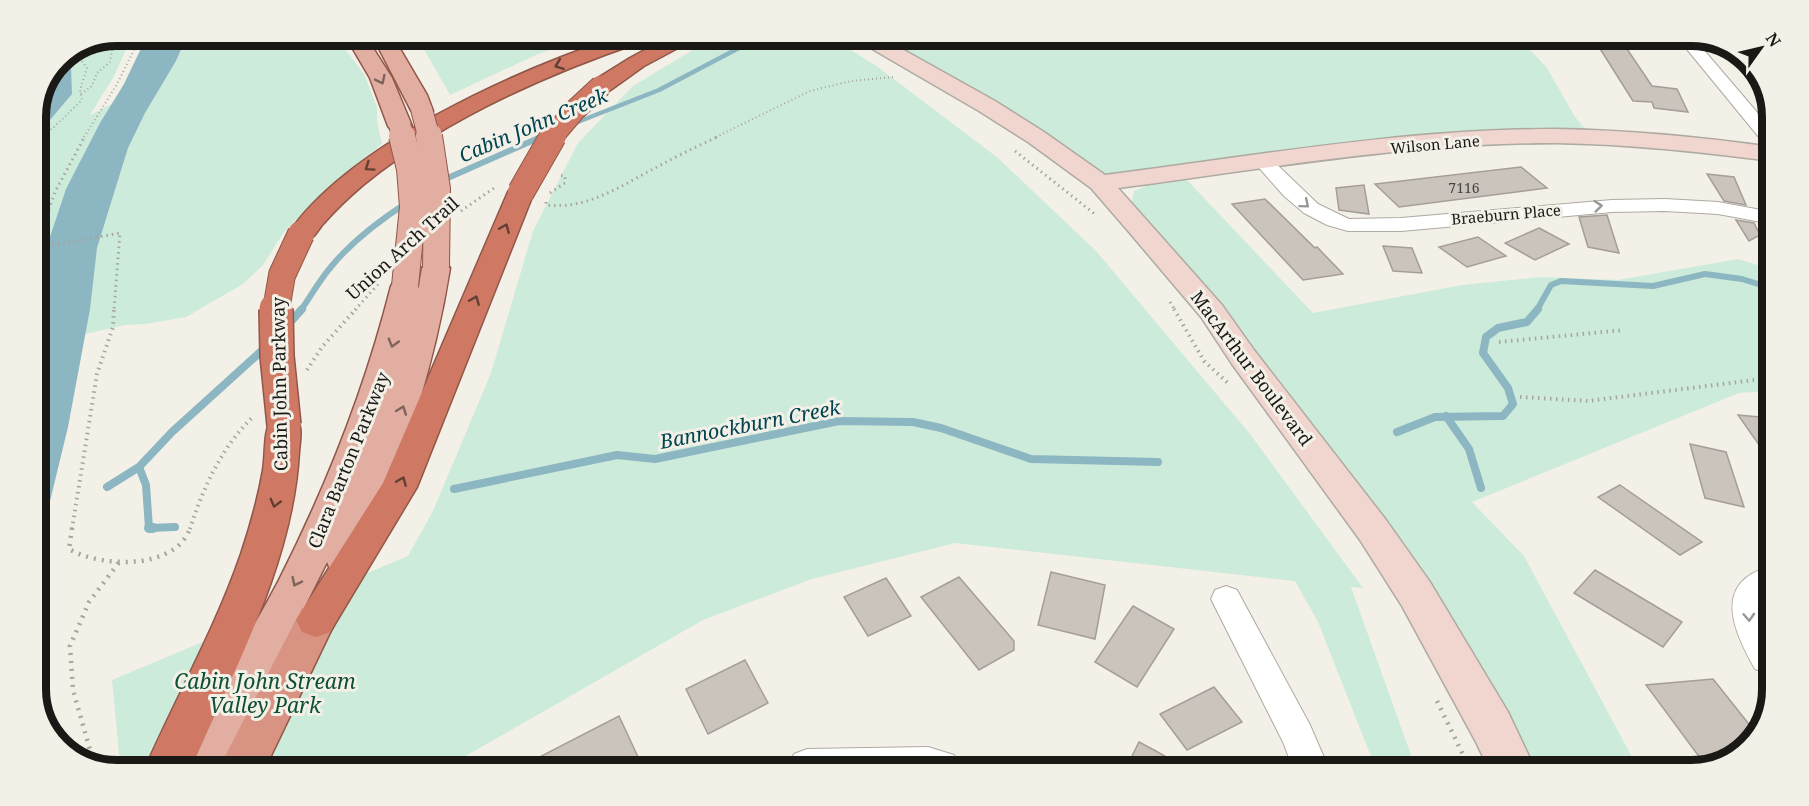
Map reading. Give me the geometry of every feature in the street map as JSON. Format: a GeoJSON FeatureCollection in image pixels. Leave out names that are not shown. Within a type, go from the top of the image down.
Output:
{"type":"FeatureCollection","features":[{"type":"Feature","properties":{"kind":"highway","name":"Cabin John Parkway"},"geometry":{"type":"LineString","coordinates":[[172,760],[246,593],[267,534],[280,484],[273,417],[277,292],[292,251],[301,234],[330,199],[352,180],[449,118],[536,74],[612,46]]}},
{"type":"Feature","properties":{"kind":"highway"},"geometry":{"type":"LineString","coordinates":[[316,620],[399,488],[512,188],[562,122],[601,86],[637,62],[667,46]]}},
{"type":"Feature","properties":{"kind":"highway","name":"Clara Barton Parkway"},"geometry":{"type":"LineString","coordinates":[[246,760],[316,620]]}},
{"type":"Feature","properties":{"kind":"main road","name":"Clara Barton Parkway"},"geometry":{"type":"LineString","coordinates":[[316,620],[373,493],[405,401],[429,313],[407,278],[413,207],[410,169],[400,126],[381,78],[361,46]]}},
{"type":"Feature","properties":{"kind":"main road","name":"Clara Barton Parkway"},"geometry":{"type":"LineString","coordinates":[[204,760],[258,659],[326,521],[381,384],[407,278],[438,179],[434,152],[422,111],[416,95],[389,46]]}},
{"type":"Feature","properties":{"kind":"main road","name":"MacArthur Boulevard"},"geometry":{"type":"LineString","coordinates":[[883,46],[1036,137],[1212,311],[1243,357],[1373,530],[1416,594],[1492,727],[1508,760]]}},
{"type":"Feature","properties":{"kind":"main road","name":"Wilson Lane"},"geometry":{"type":"LineString","coordinates":[[1099,200],[1263,162],[1430,142],[1526,137],[1646,140],[1762,153]]}},
{"type":"Feature","properties":{"kind":"street"},"geometry":{"type":"LineString","coordinates":[[1693,46],[1762,130]]}},
{"type":"Feature","properties":{"kind":"street","name":"Braeburn Place"},"geometry":{"type":"LineString","coordinates":[[1263,162],[1305,206],[1331,221],[1348,225],[1465,219],[1609,204],[1651,204],[1717,209],[1762,216]]}},
{"type":"Feature","properties":{"kind":"street"},"geometry":{"type":"LineString","coordinates":[[1762,583],[1754,588],[1748,604],[1749,629],[1762,651]]}},
{"type":"Feature","properties":{"kind":"street"},"geometry":{"type":"LineString","coordinates":[[1226,599],[1298,736],[1308,760]]}},
{"type":"Feature","properties":{"kind":"path"},"geometry":{"type":"LineString","coordinates":[[47,214],[71,159],[116,86],[136,46]]}},
{"type":"Feature","properties":{"kind":"path"},"geometry":{"type":"LineString","coordinates":[[81,94],[92,86],[97,73],[110,62],[109,57],[114,47]]}},
{"type":"Feature","properties":{"kind":"path"},"geometry":{"type":"LineString","coordinates":[[47,133],[60,124],[63,118],[82,100],[81,94],[87,68],[80,58]]}},
{"type":"Feature","properties":{"kind":"path"},"geometry":{"type":"LineString","coordinates":[[550,172],[565,176],[565,183],[549,194],[546,205],[562,207],[584,202],[610,194],[656,167],[810,91],[830,83],[860,78],[895,77]]}},
{"type":"Feature","properties":{"kind":"path"},"geometry":{"type":"LineString","coordinates":[[1011,149],[1099,200]]}},
{"type":"Feature","properties":{"kind":"path","name":"Union Arch Trail"},"geometry":{"type":"LineString","coordinates":[[453,218],[475,200],[512,188]]}},
{"type":"Feature","properties":{"kind":"path"},"geometry":{"type":"LineString","coordinates":[[47,246],[120,233],[113,327],[97,374],[78,479],[69,549],[82,558],[120,561],[148,559],[168,553],[186,539],[219,462],[239,429],[273,417]]}},
{"type":"Feature","properties":{"kind":"path","name":"Union Arch Trail"},"geometry":{"type":"LineString","coordinates":[[298,377],[307,369],[346,319],[407,278]]}},
{"type":"Feature","properties":{"kind":"path"},"geometry":{"type":"LineString","coordinates":[[1167,296],[1204,361],[1236,391]]}},
{"type":"Feature","properties":{"kind":"path"},"geometry":{"type":"LineString","coordinates":[[1499,342],[1624,330]]}},
{"type":"Feature","properties":{"kind":"path"},"geometry":{"type":"LineString","coordinates":[[1520,397],[1588,401],[1762,379]]}},
{"type":"Feature","properties":{"kind":"path"},"geometry":{"type":"LineString","coordinates":[[91,754],[73,690],[70,646],[89,602],[120,561]]}},
{"type":"Feature","properties":{"kind":"path"},"geometry":{"type":"LineString","coordinates":[[1436,698],[1466,760]]}},
{"type":"Feature","properties":{"kind":"green space"},"geometry":{"type":"Polygon","coordinates":[[[128,46],[114,76],[90,115],[122,99],[47,275],[47,122],[72,94],[71,64],[91,52],[104,48],[128,46]]]}},
{"type":"Feature","properties":{"kind":"green space"},"geometry":{"type":"Polygon","coordinates":[[[183,46],[343,46],[364,74],[377,107],[377,122],[382,144],[326,189],[284,232],[263,265],[243,284],[186,317],[125,325],[85,334],[97,248],[128,148],[145,113],[183,46]]]}},
{"type":"Feature","properties":{"kind":"green space"},"geometry":{"type":"Polygon","coordinates":[[[422,46],[564,46],[538,54],[450,95],[422,46]]]}},
{"type":"Feature","properties":{"kind":"green space","name":"Cabin John Stream Valley Park"},"geometry":{"type":"Polygon","coordinates":[[[699,46],[844,46],[878,67],[998,158],[1096,251],[1250,434],[1363,588],[1351,587],[1413,760],[1372,760],[1318,622],[1295,581],[955,543],[812,579],[703,620],[459,760],[120,760],[112,680],[408,556],[433,511],[491,373],[533,231],[578,143],[633,86],[699,46]]]}},
{"type":"Feature","properties":{"kind":"green space"},"geometry":{"type":"Polygon","coordinates":[[[885,46],[1527,46],[1547,68],[1575,117],[1594,139],[1526,137],[1100,183],[885,46]]]}},
{"type":"Feature","properties":{"kind":"green space"},"geometry":{"type":"Polygon","coordinates":[[[1186,179],[1313,313],[1462,285],[1542,277],[1618,280],[1738,259],[1762,266],[1762,392],[1739,393],[1472,502],[1524,556],[1634,760],[1526,760],[1138,212],[1132,200],[1134,191],[1150,184],[1186,179]]]}},
{"type":"Feature","properties":{"kind":"water"},"geometry":{"type":"Polygon","coordinates":[[[142,46],[183,46],[128,148],[97,248],[90,309],[68,427],[47,514],[47,246],[66,189],[100,123],[124,84],[142,46]]]}},
{"type":"Feature","properties":{"kind":"water"},"geometry":{"type":"Polygon","coordinates":[[[71,64],[72,94],[47,122],[48,104],[52,91],[71,64]]]}},
{"type":"Feature","properties":{"kind":"building"},"geometry":{"type":"Polygon","coordinates":[[[1599,47],[1627,49],[1652,86],[1677,89],[1688,112],[1654,108],[1652,102],[1633,101],[1599,47]]]}},
{"type":"Feature","properties":{"kind":"building"},"geometry":{"type":"Polygon","coordinates":[[[1521,167],[1547,188],[1399,207],[1375,184],[1521,167]]]}},
{"type":"Feature","properties":{"kind":"building"},"geometry":{"type":"Polygon","coordinates":[[[1707,174],[1734,177],[1746,205],[1724,201],[1707,174]]]}},
{"type":"Feature","properties":{"kind":"building"},"geometry":{"type":"Polygon","coordinates":[[[1364,185],[1369,214],[1339,210],[1336,188],[1364,185]]]}},
{"type":"Feature","properties":{"kind":"building"},"geometry":{"type":"Polygon","coordinates":[[[1265,199],[1343,274],[1303,280],[1232,204],[1265,199]]]}},
{"type":"Feature","properties":{"kind":"building"},"geometry":{"type":"Polygon","coordinates":[[[1607,215],[1619,253],[1588,247],[1579,217],[1607,215]]]}},
{"type":"Feature","properties":{"kind":"building"},"geometry":{"type":"Polygon","coordinates":[[[1736,220],[1754,223],[1760,235],[1749,241],[1736,220]]]}},
{"type":"Feature","properties":{"kind":"building"},"geometry":{"type":"Polygon","coordinates":[[[1539,228],[1569,244],[1535,260],[1505,243],[1539,228]]]}},
{"type":"Feature","properties":{"kind":"building"},"geometry":{"type":"Polygon","coordinates":[[[1478,237],[1506,256],[1467,267],[1439,247],[1478,237]]]}},
{"type":"Feature","properties":{"kind":"building"},"geometry":{"type":"Polygon","coordinates":[[[1383,246],[1412,248],[1422,273],[1393,271],[1383,246]]]}},
{"type":"Feature","properties":{"kind":"building"},"geometry":{"type":"Polygon","coordinates":[[[1738,415],[1762,417],[1762,449],[1738,415]]]}},
{"type":"Feature","properties":{"kind":"building"},"geometry":{"type":"Polygon","coordinates":[[[1690,444],[1726,452],[1744,507],[1705,498],[1690,444]]]}},
{"type":"Feature","properties":{"kind":"building"},"geometry":{"type":"Polygon","coordinates":[[[1620,485],[1702,542],[1680,555],[1598,497],[1620,485]]]}},
{"type":"Feature","properties":{"kind":"building"},"geometry":{"type":"Polygon","coordinates":[[[1595,570],[1682,622],[1663,647],[1574,593],[1595,570]]]}},
{"type":"Feature","properties":{"kind":"building"},"geometry":{"type":"Polygon","coordinates":[[[1051,572],[1105,585],[1095,639],[1038,625],[1051,572]]]}},
{"type":"Feature","properties":{"kind":"building"},"geometry":{"type":"Polygon","coordinates":[[[959,577],[1014,641],[1014,650],[979,670],[921,597],[959,577]]]}},
{"type":"Feature","properties":{"kind":"building"},"geometry":{"type":"Polygon","coordinates":[[[886,578],[911,616],[868,636],[844,597],[886,578]]]}},
{"type":"Feature","properties":{"kind":"building"},"geometry":{"type":"Polygon","coordinates":[[[1133,606],[1174,629],[1137,687],[1095,662],[1133,606]]]}},
{"type":"Feature","properties":{"kind":"building"},"geometry":{"type":"Polygon","coordinates":[[[745,660],[768,703],[708,734],[686,689],[745,660]]]}},
{"type":"Feature","properties":{"kind":"building"},"geometry":{"type":"Polygon","coordinates":[[[1713,679],[1751,727],[1731,747],[1714,756],[1701,759],[1646,685],[1713,679]]]}},
{"type":"Feature","properties":{"kind":"building"},"geometry":{"type":"Polygon","coordinates":[[[1214,687],[1242,722],[1187,750],[1160,714],[1214,687]]]}},
{"type":"Feature","properties":{"kind":"building"},"geometry":{"type":"Polygon","coordinates":[[[619,716],[638,757],[633,760],[534,760],[619,716]]]}},
{"type":"Feature","properties":{"kind":"building"},"geometry":{"type":"Polygon","coordinates":[[[1139,742],[1172,760],[1130,760],[1139,742]]]}},
{"type":"Feature","properties":{"kind":"waterway","name":"Cabin John Creek"},"geometry":{"type":"LineString","coordinates":[[570,125],[659,90],[743,46]]}},
{"type":"Feature","properties":{"kind":"waterway","name":"Cabin John Creek"},"geometry":{"type":"LineString","coordinates":[[539,137],[545,135]]}},
{"type":"Feature","properties":{"kind":"waterway","name":"Cabin John Creek"},"geometry":{"type":"LineString","coordinates":[[441,181],[543,136]]}},
{"type":"Feature","properties":{"kind":"waterway","name":"Cabin John Creek"},"geometry":{"type":"LineString","coordinates":[[301,310],[338,258],[357,240],[408,202]]}},
{"type":"Feature","properties":{"kind":"waterway","name":"Bannockburn Creek"},"geometry":{"type":"LineString","coordinates":[[1537,310],[1551,285],[1561,281],[1653,286],[1705,274],[1742,279],[1762,285]]}},
{"type":"Feature","properties":{"kind":"waterway","name":"Cabin John Creek"},"geometry":{"type":"LineString","coordinates":[[286,327],[302,309]]}},
{"type":"Feature","properties":{"kind":"waterway","name":"Bannockburn Creek"},"geometry":{"type":"LineString","coordinates":[[1447,417],[1503,416],[1513,404],[1508,388],[1483,353],[1486,337],[1498,328],[1527,322],[1538,309]]}},
{"type":"Feature","properties":{"kind":"waterway","name":"Cabin John Creek"},"geometry":{"type":"LineString","coordinates":[[139,467],[172,432],[267,346]]}},
{"type":"Feature","properties":{"kind":"waterway","name":"Bannockburn Creek"},"geometry":{"type":"LineString","coordinates":[[1397,432],[1435,417],[1447,417]]}},
{"type":"Feature","properties":{"kind":"waterway"},"geometry":{"type":"LineString","coordinates":[[1447,417],[1469,449],[1481,488]]}},
{"type":"Feature","properties":{"kind":"waterway","name":"Bannockburn Creek"},"geometry":{"type":"LineString","coordinates":[[454,489],[617,455],[655,459],[839,421],[913,422],[941,428],[1031,459],[1158,462]]}},
{"type":"Feature","properties":{"kind":"waterway","name":"Cabin John Creek"},"geometry":{"type":"LineString","coordinates":[[107,487],[139,467]]}},
{"type":"Feature","properties":{"kind":"waterway","name":"Bannockburn Creek"},"geometry":{"type":"LineString","coordinates":[[139,467],[146,485],[149,528]]}},
{"type":"Feature","properties":{"kind":"waterway","name":"Bannockburn Creek"},"geometry":{"type":"LineString","coordinates":[[149,528],[175,527]]}}]}
